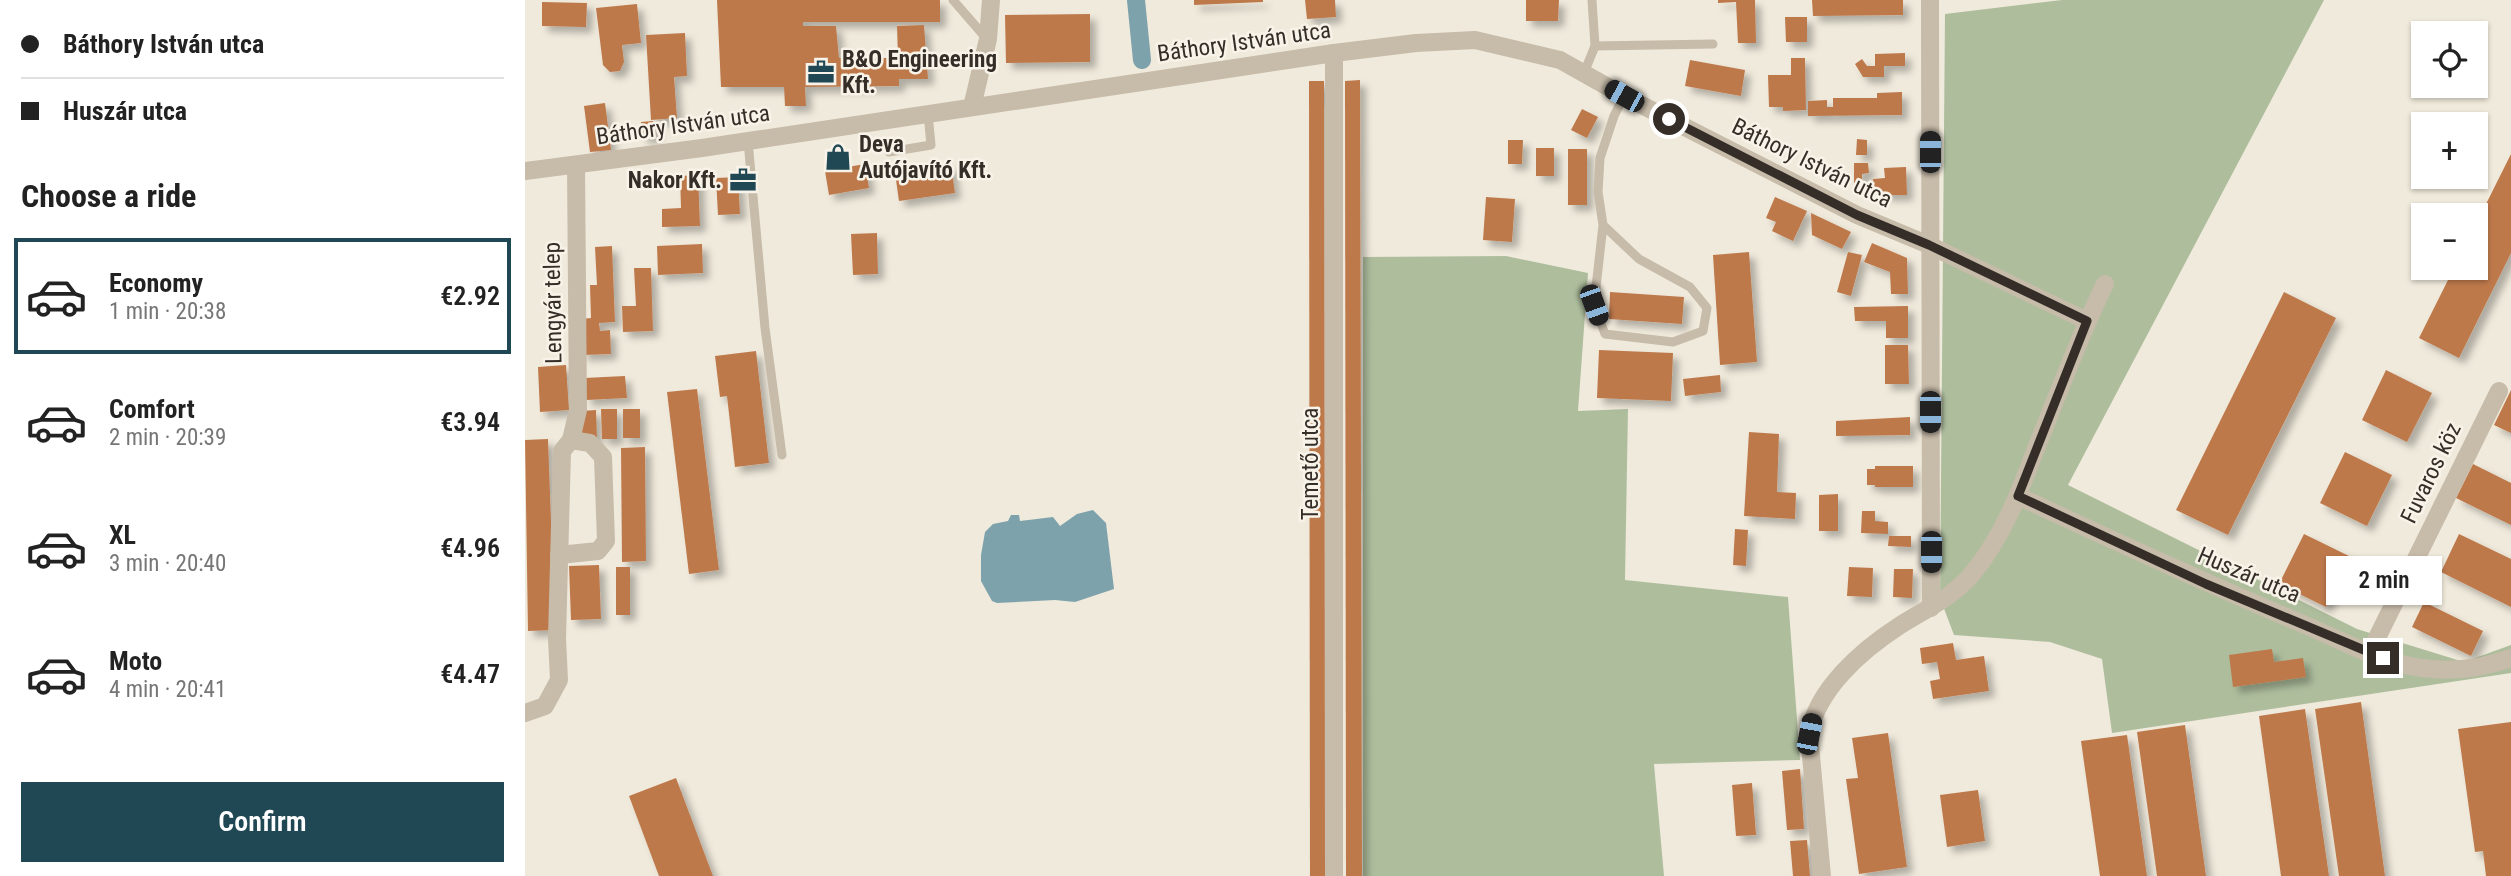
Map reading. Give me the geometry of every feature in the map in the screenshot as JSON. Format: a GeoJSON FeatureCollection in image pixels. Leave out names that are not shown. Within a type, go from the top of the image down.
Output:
{"type":"FeatureCollection","features":[{"type":"Feature","properties":{"kind":"street"},"geometry":{"type":"LineString","coordinates":[[972,107],[988,39],[991,0]]}},
{"type":"Feature","properties":{"kind":"street"},"geometry":{"type":"LineString","coordinates":[[1930,0],[1931,608]]}},
{"type":"Feature","properties":{"kind":"street","name":"Báthory István utca"},"geometry":{"type":"LineString","coordinates":[[525,171],[748,141],[1334,53],[1416,43],[1475,40],[1560,60],[1624,96],[1857,215],[1929,245],[2087,321]]}},
{"type":"Feature","properties":{"kind":"street","name":"Temető utca"},"geometry":{"type":"LineString","coordinates":[[1334,53],[1334,876]]}},
{"type":"Feature","properties":{"kind":"street","name":"Lengyár telep"},"geometry":{"type":"LineString","coordinates":[[525,713],[545,706],[559,680],[557,638],[562,451],[571,440],[578,411],[576,165]]}},
{"type":"Feature","properties":{"kind":"street"},"geometry":{"type":"LineString","coordinates":[[1822,876],[1809,734],[1812,718],[1846,670],[1880,639],[1931,608],[1970,576],[1992,548],[2018,496],[2087,321],[2105,284]]}},
{"type":"Feature","properties":{"kind":"street","name":"Fuvaros köz"},"geometry":{"type":"LineString","coordinates":[[2370,653],[2499,391]]}},
{"type":"Feature","properties":{"kind":"street"},"geometry":{"type":"LineString","coordinates":[[559,555],[598,551],[606,541],[603,457],[590,443],[571,440]]}},
{"type":"Feature","properties":{"kind":"street","name":"Huszár utca"},"geometry":{"type":"LineString","coordinates":[[2018,496],[2206,584],[2370,653],[2420,668],[2451,670],[2511,658]]}},
{"type":"Feature","properties":{"kind":"lane"},"geometry":{"type":"LineString","coordinates":[[953,0],[988,39]]}},
{"type":"Feature","properties":{"kind":"lane"},"geometry":{"type":"LineString","coordinates":[[1584,73],[1595,46],[1592,0]]}},
{"type":"Feature","properties":{"kind":"lane"},"geometry":{"type":"LineString","coordinates":[[1595,46],[1713,44]]}},
{"type":"Feature","properties":{"kind":"lane"},"geometry":{"type":"LineString","coordinates":[[1603,225],[1639,259],[1690,287],[1707,308],[1703,331],[1673,342],[1605,334],[1594,305],[1603,225],[1598,192],[1600,159],[1614,116],[1624,96]]}},
{"type":"Feature","properties":{"kind":"lane"},"geometry":{"type":"LineString","coordinates":[[888,152],[931,145],[928,114]]}},
{"type":"Feature","properties":{"kind":"lane"},"geometry":{"type":"LineString","coordinates":[[748,141],[765,328],[782,455]]}},
{"type":"Feature","properties":{"kind":"green space"},"geometry":{"type":"Polygon","coordinates":[[[2062,0],[2324,0],[2068,485],[2357,629],[2464,662],[2511,645],[2511,673],[2112,733],[2102,659],[2050,642],[1954,635],[1940,598],[1945,14],[2062,0]]]}},
{"type":"Feature","properties":{"kind":"green space"},"geometry":{"type":"Polygon","coordinates":[[[1506,256],[1588,273],[1578,411],[1628,409],[1625,580],[1788,597],[1800,760],[1654,764],[1664,876],[1363,876],[1363,257],[1506,256]]]}},
{"type":"Feature","properties":{"kind":"water"},"geometry":{"type":"Polygon","coordinates":[[[1093,510],[1106,523],[1114,589],[1075,602],[992,601],[981,581],[981,555],[985,532],[993,524],[1008,521],[1011,515],[1019,515],[1020,521],[1053,517],[1060,526],[1077,514],[1093,510]]]}},
{"type":"Feature","properties":{"kind":"building"},"geometry":{"type":"Polygon","coordinates":[[[717,0],[940,0],[940,22],[803,22],[803,26],[836,26],[839,58],[898,58],[897,26],[924,25],[928,79],[899,79],[899,86],[805,87],[806,106],[785,106],[784,87],[721,87],[717,0]]]}},
{"type":"Feature","properties":{"kind":"building"},"geometry":{"type":"Polygon","coordinates":[[[1194,0],[1263,0],[1263,2],[1194,5],[1194,0]]]}},
{"type":"Feature","properties":{"kind":"building"},"geometry":{"type":"Polygon","coordinates":[[[1305,0],[1335,0],[1336,17],[1307,19],[1305,0]]]}},
{"type":"Feature","properties":{"kind":"building"},"geometry":{"type":"Polygon","coordinates":[[[1526,0],[1559,0],[1558,21],[1526,21],[1526,0]]]}},
{"type":"Feature","properties":{"kind":"building"},"geometry":{"type":"Polygon","coordinates":[[[1718,0],[1755,0],[1756,43],[1738,43],[1736,2],[1718,3],[1718,0]]]}},
{"type":"Feature","properties":{"kind":"building"},"geometry":{"type":"Polygon","coordinates":[[[1812,0],[1903,0],[1903,15],[1813,16],[1812,0]]]}},
{"type":"Feature","properties":{"kind":"building"},"geometry":{"type":"Polygon","coordinates":[[[542,2],[587,3],[586,27],[542,26],[542,2]]]}},
{"type":"Feature","properties":{"kind":"building"},"geometry":{"type":"Polygon","coordinates":[[[637,4],[641,43],[622,45],[624,62],[620,71],[610,72],[603,65],[596,8],[637,4]]]}},
{"type":"Feature","properties":{"kind":"building"},"geometry":{"type":"Polygon","coordinates":[[[1090,14],[1090,62],[1006,63],[1005,15],[1090,14]]]}},
{"type":"Feature","properties":{"kind":"building"},"geometry":{"type":"Polygon","coordinates":[[[1785,17],[1807,17],[1807,42],[1786,42],[1785,17]]]}},
{"type":"Feature","properties":{"kind":"building"},"geometry":{"type":"Polygon","coordinates":[[[685,33],[687,76],[674,77],[677,118],[651,120],[646,35],[685,33]]]}},
{"type":"Feature","properties":{"kind":"building"},"geometry":{"type":"Polygon","coordinates":[[[1905,53],[1905,66],[1884,66],[1884,77],[1863,77],[1855,64],[1862,59],[1867,66],[1875,66],[1875,54],[1905,53]]]}},
{"type":"Feature","properties":{"kind":"building"},"geometry":{"type":"Polygon","coordinates":[[[1791,58],[1805,58],[1806,110],[1783,111],[1783,107],[1769,107],[1768,75],[1791,75],[1791,58]]]}},
{"type":"Feature","properties":{"kind":"building"},"geometry":{"type":"Polygon","coordinates":[[[1690,60],[1745,70],[1741,96],[1685,86],[1690,60]]]}},
{"type":"Feature","properties":{"kind":"building"},"geometry":{"type":"Polygon","coordinates":[[[1360,80],[1362,876],[1346,876],[1345,81],[1360,80]]]}},
{"type":"Feature","properties":{"kind":"building"},"geometry":{"type":"Polygon","coordinates":[[[1309,81],[1324,81],[1325,876],[1310,876],[1309,81]]]}},
{"type":"Feature","properties":{"kind":"building"},"geometry":{"type":"Polygon","coordinates":[[[1902,92],[1902,115],[1808,116],[1808,101],[1827,100],[1827,107],[1833,107],[1833,98],[1877,98],[1877,93],[1902,92]]]}},
{"type":"Feature","properties":{"kind":"building"},"geometry":{"type":"Polygon","coordinates":[[[605,103],[611,150],[590,152],[584,106],[605,103]]]}},
{"type":"Feature","properties":{"kind":"building"},"geometry":{"type":"Polygon","coordinates":[[[1582,109],[1598,117],[1587,138],[1571,130],[1582,109]]]}},
{"type":"Feature","properties":{"kind":"building"},"geometry":{"type":"Polygon","coordinates":[[[653,121],[655,137],[642,138],[641,122],[653,121]]]}},
{"type":"Feature","properties":{"kind":"building"},"geometry":{"type":"Polygon","coordinates":[[[1857,139],[1867,140],[1867,155],[1856,155],[1857,139]]]}},
{"type":"Feature","properties":{"kind":"building"},"geometry":{"type":"Polygon","coordinates":[[[1508,140],[1523,140],[1522,164],[1508,164],[1508,140]]]}},
{"type":"Feature","properties":{"kind":"building"},"geometry":{"type":"Polygon","coordinates":[[[1536,148],[1554,148],[1554,176],[1536,176],[1536,148]]]}},
{"type":"Feature","properties":{"kind":"building"},"geometry":{"type":"Polygon","coordinates":[[[1568,149],[1587,149],[1587,205],[1568,205],[1568,149]]]}},
{"type":"Feature","properties":{"kind":"building"},"geometry":{"type":"Polygon","coordinates":[[[2511,154],[2511,253],[2459,358],[2419,338],[2448,280],[2488,280],[2486,203],[2511,154]]]}},
{"type":"Feature","properties":{"kind":"building"},"geometry":{"type":"Polygon","coordinates":[[[1854,163],[1868,163],[1869,173],[1862,174],[1862,182],[1854,183],[1854,163]]]}},
{"type":"Feature","properties":{"kind":"building"},"geometry":{"type":"Polygon","coordinates":[[[865,164],[869,188],[829,195],[825,171],[865,164]]]}},
{"type":"Feature","properties":{"kind":"building"},"geometry":{"type":"Polygon","coordinates":[[[951,165],[955,193],[899,201],[895,173],[951,165]]]}},
{"type":"Feature","properties":{"kind":"building"},"geometry":{"type":"Polygon","coordinates":[[[1906,167],[1907,195],[1874,192],[1873,179],[1885,178],[1884,168],[1906,167]]]}},
{"type":"Feature","properties":{"kind":"building"},"geometry":{"type":"Polygon","coordinates":[[[698,175],[700,226],[662,227],[662,209],[681,208],[680,176],[698,175]]]}},
{"type":"Feature","properties":{"kind":"building"},"geometry":{"type":"Polygon","coordinates":[[[738,177],[740,214],[718,215],[716,178],[738,177]]]}},
{"type":"Feature","properties":{"kind":"building"},"geometry":{"type":"Polygon","coordinates":[[[1486,197],[1515,199],[1512,242],[1483,240],[1486,197]]]}},
{"type":"Feature","properties":{"kind":"building"},"geometry":{"type":"Polygon","coordinates":[[[1775,197],[1807,211],[1793,241],[1772,231],[1776,222],[1766,218],[1775,197]]]}},
{"type":"Feature","properties":{"kind":"building"},"geometry":{"type":"Polygon","coordinates":[[[1811,213],[1851,232],[1842,249],[1812,235],[1811,213]]]}},
{"type":"Feature","properties":{"kind":"building"},"geometry":{"type":"Polygon","coordinates":[[[877,233],[878,274],[853,275],[851,234],[877,233]]]}},
{"type":"Feature","properties":{"kind":"building"},"geometry":{"type":"Polygon","coordinates":[[[1872,243],[1907,258],[1908,294],[1891,294],[1890,272],[1864,262],[1872,243]]]}},
{"type":"Feature","properties":{"kind":"building"},"geometry":{"type":"Polygon","coordinates":[[[702,244],[703,273],[658,275],[657,246],[702,244]]]}},
{"type":"Feature","properties":{"kind":"building"},"geometry":{"type":"Polygon","coordinates":[[[612,246],[615,322],[599,323],[600,331],[610,330],[611,354],[582,355],[581,319],[591,318],[590,285],[597,285],[595,247],[612,246]]]}},
{"type":"Feature","properties":{"kind":"building"},"geometry":{"type":"Polygon","coordinates":[[[1749,252],[1757,362],[1720,365],[1713,255],[1749,252]]]}},
{"type":"Feature","properties":{"kind":"building"},"geometry":{"type":"Polygon","coordinates":[[[1848,252],[1862,255],[1851,296],[1837,292],[1848,252]]]}},
{"type":"Feature","properties":{"kind":"building"},"geometry":{"type":"Polygon","coordinates":[[[634,268],[651,268],[653,331],[623,332],[622,306],[636,306],[634,268]]]}},
{"type":"Feature","properties":{"kind":"building"},"geometry":{"type":"Polygon","coordinates":[[[1610,292],[1684,297],[1682,324],[1609,319],[1610,292]]]}},
{"type":"Feature","properties":{"kind":"building"},"geometry":{"type":"Polygon","coordinates":[[[2284,292],[2336,318],[2228,535],[2176,510],[2284,292]]]}},
{"type":"Feature","properties":{"kind":"building"},"geometry":{"type":"Polygon","coordinates":[[[1908,306],[1908,338],[1886,338],[1886,321],[1855,321],[1854,307],[1908,306]]]}},
{"type":"Feature","properties":{"kind":"building"},"geometry":{"type":"Polygon","coordinates":[[[1885,345],[1908,345],[1909,384],[1885,384],[1885,345]]]}},
{"type":"Feature","properties":{"kind":"building"},"geometry":{"type":"Polygon","coordinates":[[[1599,350],[1673,353],[1671,401],[1597,398],[1599,350]]]}},
{"type":"Feature","properties":{"kind":"building"},"geometry":{"type":"Polygon","coordinates":[[[756,351],[769,463],[735,467],[727,396],[720,397],[715,356],[756,351]]]}},
{"type":"Feature","properties":{"kind":"building"},"geometry":{"type":"Polygon","coordinates":[[[566,365],[569,410],[540,412],[538,367],[566,365]]]}},
{"type":"Feature","properties":{"kind":"building"},"geometry":{"type":"Polygon","coordinates":[[[2386,370],[2432,393],[2407,442],[2362,420],[2386,370]]]}},
{"type":"Feature","properties":{"kind":"building"},"geometry":{"type":"Polygon","coordinates":[[[1720,375],[1721,392],[1685,396],[1683,379],[1720,375]]]}},
{"type":"Feature","properties":{"kind":"building"},"geometry":{"type":"Polygon","coordinates":[[[625,376],[627,398],[586,400],[584,378],[625,376]]]}},
{"type":"Feature","properties":{"kind":"building"},"geometry":{"type":"Polygon","coordinates":[[[697,389],[719,570],[689,574],[667,392],[697,389]]]}},
{"type":"Feature","properties":{"kind":"building"},"geometry":{"type":"Polygon","coordinates":[[[2511,390],[2511,433],[2494,425],[2511,390]]]}},
{"type":"Feature","properties":{"kind":"building"},"geometry":{"type":"Polygon","coordinates":[[[601,409],[617,409],[617,439],[602,439],[601,409]]]}},
{"type":"Feature","properties":{"kind":"building"},"geometry":{"type":"Polygon","coordinates":[[[623,409],[640,409],[640,438],[623,438],[623,409]]]}},
{"type":"Feature","properties":{"kind":"building"},"geometry":{"type":"Polygon","coordinates":[[[596,410],[597,439],[581,439],[581,411],[596,410]]]}},
{"type":"Feature","properties":{"kind":"building"},"geometry":{"type":"Polygon","coordinates":[[[1910,417],[1910,435],[1836,436],[1836,421],[1910,417]]]}},
{"type":"Feature","properties":{"kind":"building"},"geometry":{"type":"Polygon","coordinates":[[[1749,432],[1779,434],[1777,492],[1796,493],[1795,519],[1744,516],[1749,432]]]}},
{"type":"Feature","properties":{"kind":"building"},"geometry":{"type":"Polygon","coordinates":[[[548,439],[555,630],[528,631],[525,440],[548,439]]]}},
{"type":"Feature","properties":{"kind":"building"},"geometry":{"type":"Polygon","coordinates":[[[645,447],[646,561],[622,562],[621,448],[645,447]]]}},
{"type":"Feature","properties":{"kind":"building"},"geometry":{"type":"Polygon","coordinates":[[[2345,452],[2392,475],[2367,526],[2320,503],[2345,452]]]}},
{"type":"Feature","properties":{"kind":"building"},"geometry":{"type":"Polygon","coordinates":[[[2473,464],[2511,483],[2511,525],[2456,498],[2473,464]]]}},
{"type":"Feature","properties":{"kind":"building"},"geometry":{"type":"Polygon","coordinates":[[[1875,466],[1913,466],[1913,487],[1867,485],[1867,469],[1875,469],[1875,466]]]}},
{"type":"Feature","properties":{"kind":"building"},"geometry":{"type":"Polygon","coordinates":[[[1838,494],[1838,531],[1819,531],[1819,495],[1838,494]]]}},
{"type":"Feature","properties":{"kind":"building"},"geometry":{"type":"Polygon","coordinates":[[[1862,511],[1875,511],[1875,521],[1888,522],[1888,534],[1861,533],[1862,511]]]}},
{"type":"Feature","properties":{"kind":"building"},"geometry":{"type":"Polygon","coordinates":[[[1735,529],[1748,530],[1746,566],[1733,565],[1735,529]]]}},
{"type":"Feature","properties":{"kind":"building"},"geometry":{"type":"Polygon","coordinates":[[[2304,534],[2351,557],[2326,607],[2279,584],[2304,534]]]}},
{"type":"Feature","properties":{"kind":"building"},"geometry":{"type":"Polygon","coordinates":[[[2459,534],[2511,559],[2511,607],[2441,572],[2459,534]]]}},
{"type":"Feature","properties":{"kind":"building"},"geometry":{"type":"Polygon","coordinates":[[[1889,536],[1911,536],[1911,547],[1888,546],[1889,536]]]}},
{"type":"Feature","properties":{"kind":"building"},"geometry":{"type":"Polygon","coordinates":[[[599,565],[601,619],[571,620],[569,566],[599,565]]]}},
{"type":"Feature","properties":{"kind":"building"},"geometry":{"type":"Polygon","coordinates":[[[616,567],[630,567],[630,615],[616,615],[616,567]]]}},
{"type":"Feature","properties":{"kind":"building"},"geometry":{"type":"Polygon","coordinates":[[[1849,567],[1873,568],[1872,597],[1847,596],[1849,567]]]}},
{"type":"Feature","properties":{"kind":"building"},"geometry":{"type":"Polygon","coordinates":[[[1894,569],[1913,569],[1912,598],[1893,597],[1894,569]]]}},
{"type":"Feature","properties":{"kind":"building"},"geometry":{"type":"Polygon","coordinates":[[[2424,602],[2483,631],[2471,656],[2412,627],[2424,602]]]}},
{"type":"Feature","properties":{"kind":"building"},"geometry":{"type":"Polygon","coordinates":[[[1953,643],[1956,660],[1984,656],[1989,691],[1933,699],[1930,681],[1940,679],[1937,662],[1922,664],[1920,648],[1953,643]]]}},
{"type":"Feature","properties":{"kind":"building"},"geometry":{"type":"Polygon","coordinates":[[[2272,649],[2274,662],[2303,658],[2306,677],[2233,687],[2229,655],[2272,649]]]}},
{"type":"Feature","properties":{"kind":"building"},"geometry":{"type":"Polygon","coordinates":[[[2361,702],[2385,876],[2339,876],[2315,709],[2361,702]]]}},
{"type":"Feature","properties":{"kind":"building"},"geometry":{"type":"Polygon","coordinates":[[[2305,709],[2329,876],[2281,876],[2259,716],[2305,709]]]}},
{"type":"Feature","properties":{"kind":"building"},"geometry":{"type":"Polygon","coordinates":[[[2511,722],[2511,876],[2486,876],[2483,851],[2475,852],[2458,729],[2511,722]]]}},
{"type":"Feature","properties":{"kind":"building"},"geometry":{"type":"Polygon","coordinates":[[[2185,725],[2206,876],[2157,876],[2137,732],[2185,725]]]}},
{"type":"Feature","properties":{"kind":"building"},"geometry":{"type":"Polygon","coordinates":[[[1888,733],[1907,867],[1859,874],[1846,779],[1858,778],[1852,738],[1888,733]]]}},
{"type":"Feature","properties":{"kind":"building"},"geometry":{"type":"Polygon","coordinates":[[[2127,735],[2147,876],[2100,876],[2081,741],[2127,735]]]}},
{"type":"Feature","properties":{"kind":"building"},"geometry":{"type":"Polygon","coordinates":[[[1800,769],[1804,829],[1787,830],[1782,771],[1800,769]]]}},
{"type":"Feature","properties":{"kind":"building"},"geometry":{"type":"Polygon","coordinates":[[[676,778],[713,876],[659,876],[629,796],[676,778]]]}},
{"type":"Feature","properties":{"kind":"building"},"geometry":{"type":"Polygon","coordinates":[[[1752,783],[1756,835],[1736,836],[1732,785],[1752,783]]]}},
{"type":"Feature","properties":{"kind":"building"},"geometry":{"type":"Polygon","coordinates":[[[1978,790],[1985,841],[1947,847],[1940,795],[1978,790]]]}},
{"type":"Feature","properties":{"kind":"building"},"geometry":{"type":"Polygon","coordinates":[[[1807,840],[1810,876],[1793,876],[1790,841],[1807,840]]]}},
{"type":"Feature","properties":{"kind":"waterway"},"geometry":{"type":"LineString","coordinates":[[1136,0],[1142,60]]}},
{"type":"Feature","properties":{"kind":"place","name":"B&O Engineering Kft."},"geometry":{"type":"Point","coordinates":[821,72]}},
{"type":"Feature","properties":{"kind":"place","name":"Deva Autójavító Kft."},"geometry":{"type":"Point","coordinates":[838,157]}},
{"type":"Feature","properties":{"kind":"place","name":"Nakor Kft."},"geometry":{"type":"Point","coordinates":[743,180]}},
{"type":"Feature","properties":{"kind":"route"},"geometry":{"type":"LineString","coordinates":[[1669,119],[1857,215],[1929,245],[2087,321],[2018,496],[2206,584],[2383,658]]}}]}
